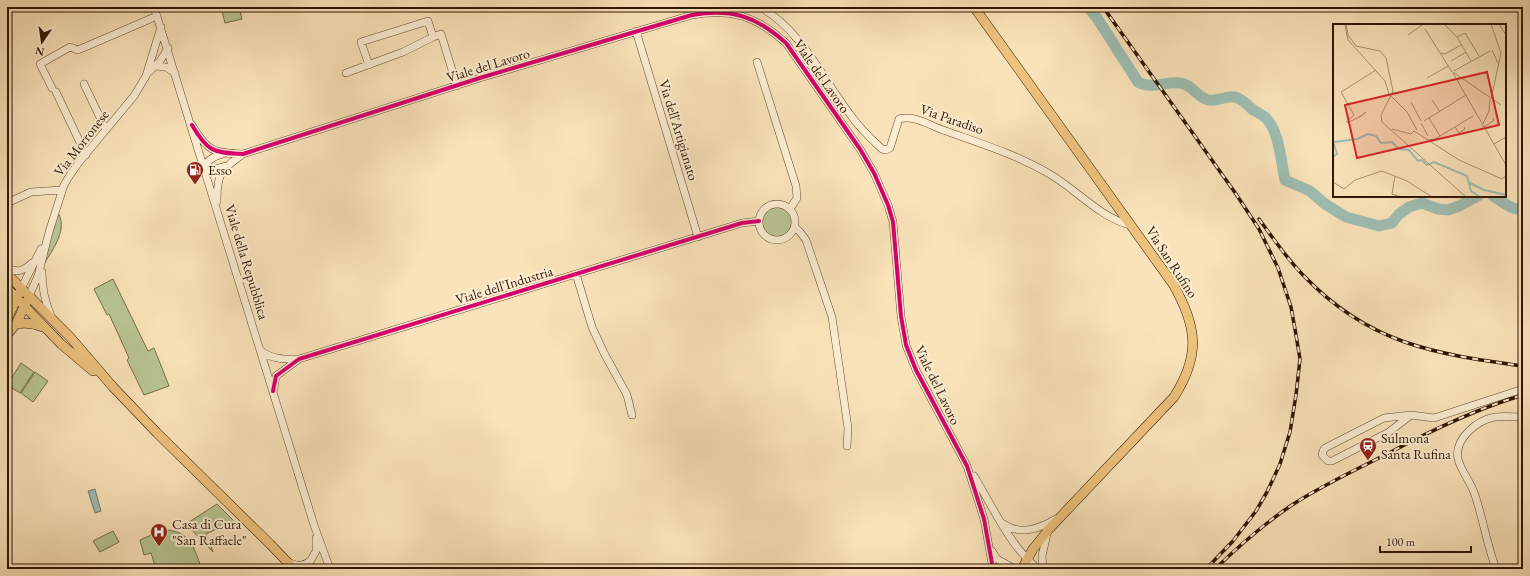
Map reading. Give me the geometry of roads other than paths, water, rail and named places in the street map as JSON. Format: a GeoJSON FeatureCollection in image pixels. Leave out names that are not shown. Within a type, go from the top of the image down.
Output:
{"type":"FeatureCollection","features":[{"type":"Feature","properties":{"kind":"main road","name":"Via San Rufino"},"geometry":{"type":"LineString","coordinates":[[974,7],[1173,284],[1186,309],[1192,332],[1192,358],[1187,373],[1174,397],[1049,529],[1022,569]]}},
{"type":"Feature","properties":{"kind":"main road"},"geometry":{"type":"LineString","coordinates":[[7,274],[70,337],[112,388]]}},
{"type":"Feature","properties":{"kind":"main road"},"geometry":{"type":"LineString","coordinates":[[7,288],[61,344],[112,388],[225,501],[286,565],[294,569]]}},
{"type":"Feature","properties":{"kind":"main road"},"geometry":{"type":"LineString","coordinates":[[7,319],[22,289]]}},
{"type":"Feature","properties":{"kind":"main road"},"geometry":{"type":"LineString","coordinates":[[7,334],[16,324],[29,296]]}},
{"type":"Feature","properties":{"kind":"main road"},"geometry":{"type":"LineString","coordinates":[[16,324],[23,322],[31,323],[46,328]]}},
{"type":"Feature","properties":{"kind":"street","name":"Viale della Repubblica"},"geometry":{"type":"LineString","coordinates":[[154,7],[192,125],[314,525],[329,568]]}},
{"type":"Feature","properties":{"kind":"street","name":"Via Paradiso"},"geometry":{"type":"LineString","coordinates":[[760,7],[769,12],[780,22],[807,50],[849,114],[882,150],[890,148],[899,119],[913,119],[923,122],[1028,162],[1049,173],[1109,218],[1130,225]]}},
{"type":"Feature","properties":{"kind":"street","name":"Viale del Lavoro"},"geometry":{"type":"LineString","coordinates":[[243,154],[457,86],[692,15],[707,12],[722,12],[758,22],[771,30],[786,43],[860,149],[881,188],[893,222],[902,321],[910,357],[967,466],[1001,522],[1027,560],[1038,569]]}},
{"type":"Feature","properties":{"kind":"street"},"geometry":{"type":"LineString","coordinates":[[86,155],[40,64],[70,47],[78,50],[157,16]]}},
{"type":"Feature","properties":{"kind":"street"},"geometry":{"type":"LineString","coordinates":[[368,64],[361,42],[428,21],[433,37]]}},
{"type":"Feature","properties":{"kind":"street"},"geometry":{"type":"LineString","coordinates":[[771,30],[780,22]]}},
{"type":"Feature","properties":{"kind":"street","name":"Via Morronese"},"geometry":{"type":"LineString","coordinates":[[146,76],[161,26]]}},
{"type":"Feature","properties":{"kind":"street","name":"Via dell'Artigianato"},"geometry":{"type":"LineString","coordinates":[[636,31],[698,237]]}},
{"type":"Feature","properties":{"kind":"street"},"geometry":{"type":"LineString","coordinates":[[346,73],[403,52],[441,34],[457,86]]}},
{"type":"Feature","properties":{"kind":"street"},"geometry":{"type":"LineString","coordinates":[[152,56],[159,49],[168,48]]}},
{"type":"Feature","properties":{"kind":"street","name":"Via Morronese"},"geometry":{"type":"LineString","coordinates":[[29,296],[38,276],[40,259],[62,190],[70,175],[134,96],[146,76],[156,66],[168,48]]}},
{"type":"Feature","properties":{"kind":"street"},"geometry":{"type":"LineString","coordinates":[[757,62],[796,186],[797,198],[790,209]]}},
{"type":"Feature","properties":{"kind":"street"},"geometry":{"type":"LineString","coordinates":[[156,66],[166,67],[175,73]]}},
{"type":"Feature","properties":{"kind":"street"},"geometry":{"type":"LineString","coordinates":[[84,84],[106,130]]}},
{"type":"Feature","properties":{"kind":"street"},"geometry":{"type":"LineString","coordinates":[[192,125],[203,143],[212,150],[225,153],[243,154]]}},
{"type":"Feature","properties":{"kind":"street"},"geometry":{"type":"LineString","coordinates":[[225,153],[214,157],[207,162],[204,167],[218,169],[226,166]]}},
{"type":"Feature","properties":{"kind":"street"},"geometry":{"type":"LineString","coordinates":[[217,208],[217,185],[220,173],[226,166],[243,154]]}},
{"type":"Feature","properties":{"kind":"street"},"geometry":{"type":"LineString","coordinates":[[7,203],[31,192],[62,190]]}},
{"type":"Feature","properties":{"kind":"street"},"geometry":{"type":"LineString","coordinates":[[779,203],[790,209],[794,216],[795,228],[786,238],[774,240],[760,230],[758,221],[763,209],[770,204],[779,203]]}},
{"type":"Feature","properties":{"kind":"street","name":"Viale dell'Industria"},"geometry":{"type":"LineString","coordinates":[[282,370],[299,359],[742,223],[758,221]]}},
{"type":"Feature","properties":{"kind":"street"},"geometry":{"type":"LineString","coordinates":[[795,228],[806,240],[832,316],[848,428],[847,446]]}},
{"type":"Feature","properties":{"kind":"street","name":"Via Morronese"},"geometry":{"type":"LineString","coordinates":[[7,268],[16,272],[25,270],[40,259]]}},
{"type":"Feature","properties":{"kind":"street","name":"Via Morronese"},"geometry":{"type":"LineString","coordinates":[[22,289],[40,259]]}},
{"type":"Feature","properties":{"kind":"street","name":"Via Morronese"},"geometry":{"type":"LineString","coordinates":[[40,259],[42,286],[46,304],[53,320]]}},
{"type":"Feature","properties":{"kind":"street"},"geometry":{"type":"LineString","coordinates":[[576,274],[592,327],[627,395],[632,415]]}},
{"type":"Feature","properties":{"kind":"street","name":"Viale dell'Industria"},"geometry":{"type":"LineString","coordinates":[[261,351],[270,357],[299,359]]}},
{"type":"Feature","properties":{"kind":"street","name":"Viale dell'Industria"},"geometry":{"type":"LineString","coordinates":[[266,368],[283,359]]}},
{"type":"Feature","properties":{"kind":"street"},"geometry":{"type":"LineString","coordinates":[[266,368],[282,370]]}},
{"type":"Feature","properties":{"kind":"street"},"geometry":{"type":"LineString","coordinates":[[273,391],[276,376],[282,370]]}},
{"type":"Feature","properties":{"kind":"street"},"geometry":{"type":"LineString","coordinates":[[1412,415],[1389,432],[1332,461],[1325,459],[1322,455],[1322,451],[1325,448],[1376,422],[1390,417],[1412,415],[1434,418],[1523,389]]}},
{"type":"Feature","properties":{"kind":"street"},"geometry":{"type":"LineString","coordinates":[[1496,569],[1475,494],[1459,461],[1457,450],[1461,440],[1470,430],[1484,421],[1495,417],[1523,418]]}},
{"type":"Feature","properties":{"kind":"street","name":"Viale del Lavoro"},"geometry":{"type":"LineString","coordinates":[[967,466],[982,508],[993,569]]}},
{"type":"Feature","properties":{"kind":"street"},"geometry":{"type":"LineString","coordinates":[[1001,522],[1011,528],[1031,530],[1060,517]]}},
{"type":"Feature","properties":{"kind":"street","name":"Viale della Repubblica"},"geometry":{"type":"LineString","coordinates":[[306,569],[317,546],[314,525]]}},
{"type":"Feature","properties":{"kind":"street"},"geometry":{"type":"LineString","coordinates":[[1043,569],[1042,551],[1049,529]]}},
{"type":"Feature","properties":{"kind":"street"},"geometry":{"type":"LineString","coordinates":[[990,548],[997,559],[1015,569]]}},
{"type":"Feature","properties":{"kind":"street"},"geometry":{"type":"LineString","coordinates":[[286,565],[292,564],[301,566],[309,562],[312,558]]}},
{"type":"Feature","properties":{"kind":"water"},"geometry":{"type":"Polygon","coordinates":[[[95,489],[101,511],[95,513],[88,491],[95,489]]]}},
{"type":"Feature","properties":{"kind":"waterway"},"geometry":{"type":"LineString","coordinates":[[1088,7],[1097,18],[1138,82],[1148,85],[1180,83],[1188,86],[1200,96],[1208,100],[1232,97],[1242,100],[1270,122],[1279,146],[1285,180],[1310,191],[1325,204],[1346,217],[1379,226],[1392,223],[1398,215],[1409,207],[1422,203],[1438,209],[1448,210],[1476,197]]}},
{"type":"Feature","properties":{"kind":"waterway"},"geometry":{"type":"LineString","coordinates":[[1495,197],[1512,208],[1519,210],[1523,209]]}},
{"type":"Feature","properties":{"kind":"railway"},"geometry":{"type":"LineString","coordinates":[[1103,7],[1236,194],[1259,229],[1278,268],[1291,307],[1300,359],[1290,432],[1280,464],[1256,511],[1233,541],[1206,569]]}},
{"type":"Feature","properties":{"kind":"railway"},"geometry":{"type":"LineString","coordinates":[[1259,219],[1286,256],[1304,276],[1328,299],[1353,317],[1379,331],[1405,342],[1432,350],[1523,366]]}},
{"type":"Feature","properties":{"kind":"railway"},"geometry":{"type":"LineString","coordinates":[[1215,569],[1274,518],[1318,489],[1438,428],[1471,413],[1523,395]]}},
{"type":"Feature","properties":{"kind":"place","name":"Esso"},"geometry":{"type":"Point","coordinates":[195,185]}},
{"type":"Feature","properties":{"kind":"place","name":"Sulmona Santa Rufina"},"geometry":{"type":"Point","coordinates":[1368,461]}},
{"type":"Feature","properties":{"kind":"place","name":"Casa di Cura \"San Raffaele\""},"geometry":{"type":"Point","coordinates":[159,547]}}]}
